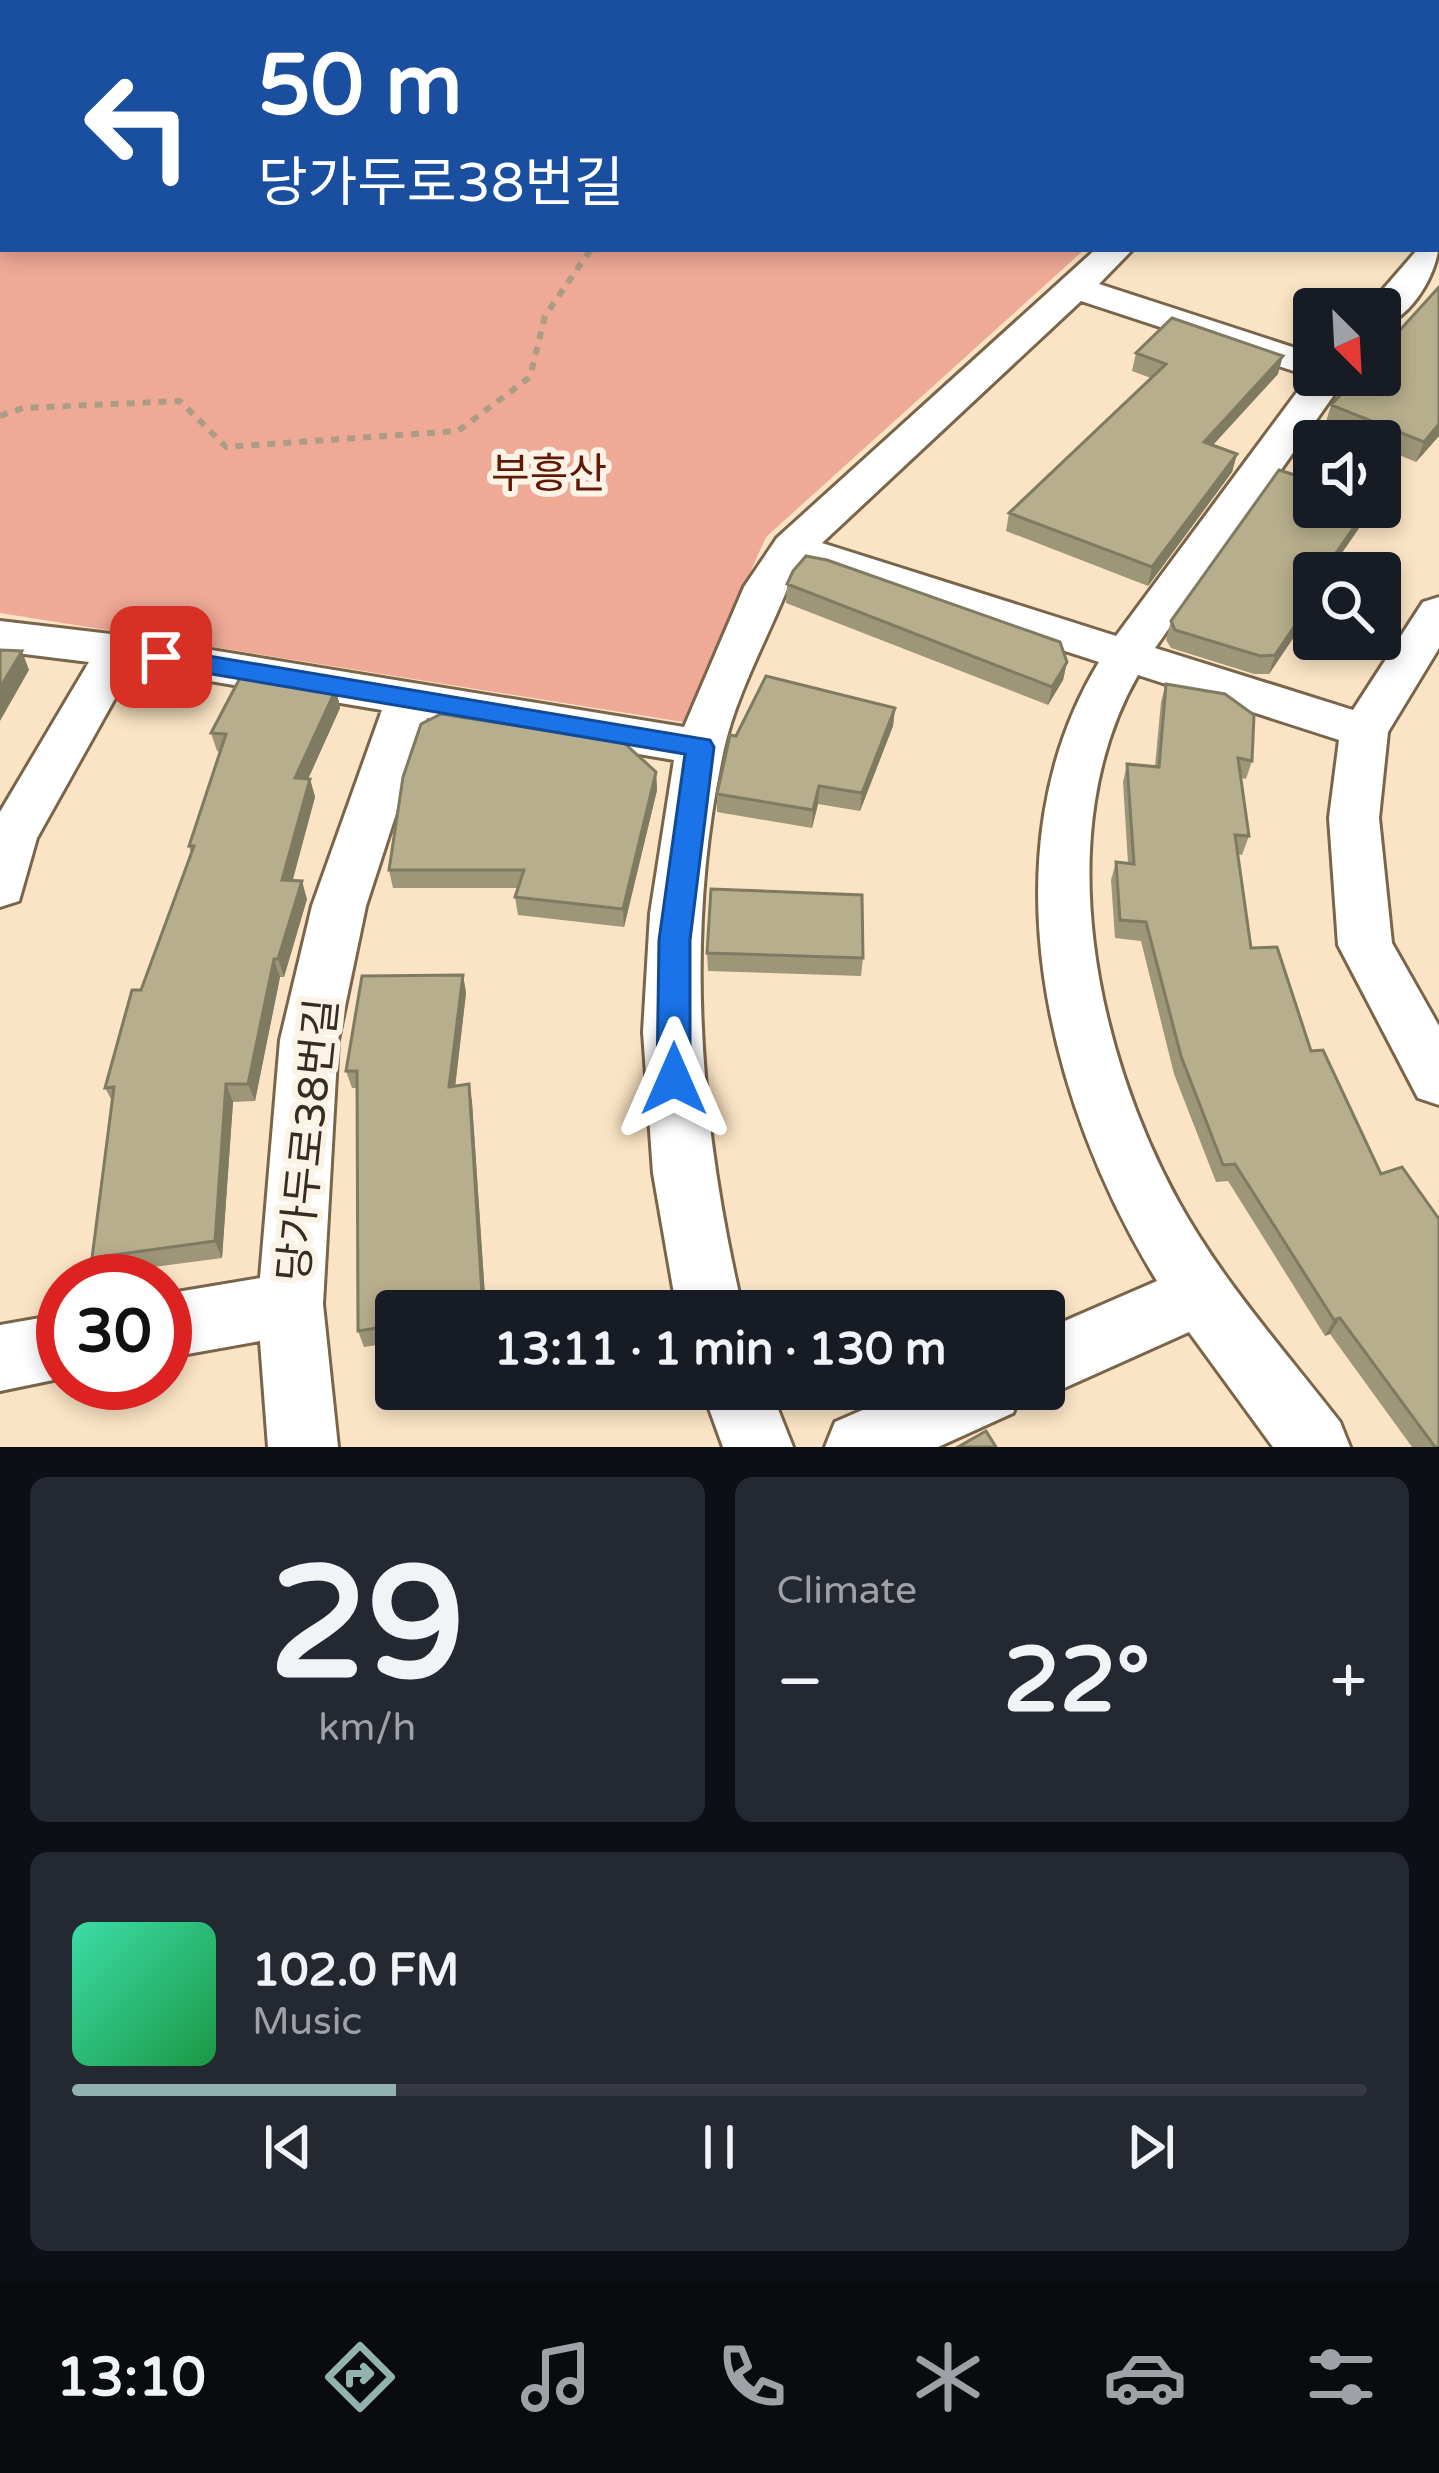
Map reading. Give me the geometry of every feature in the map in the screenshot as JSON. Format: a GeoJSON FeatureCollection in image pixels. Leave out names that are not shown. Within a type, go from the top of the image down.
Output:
{"type":"FeatureCollection","features":[{"type":"Feature","properties":{"kind":"street"},"geometry":{"type":"LineString","coordinates":[[705,1290],[692,1232],[674,1079],[675,940],[700,747],[766,587],[792,548],[1113,252]]}},
{"type":"Feature","properties":{"kind":"street"},"geometry":{"type":"LineString","coordinates":[[1401,289],[1431,252]]}},
{"type":"Feature","properties":{"kind":"street"},"geometry":{"type":"LineString","coordinates":[[1074,287],[1293,359]]}},
{"type":"Feature","properties":{"kind":"street"},"geometry":{"type":"LineString","coordinates":[[1314,396],[1126,654],[1077,760],[1065,850],[1068,944],[1095,1079],[1155,1220],[1201,1294],[1316,1447]]}},
{"type":"Feature","properties":{"kind":"street"},"geometry":{"type":"LineString","coordinates":[[792,548],[1364,731]]}},
{"type":"Feature","properties":{"kind":"street"},"geometry":{"type":"LineString","coordinates":[[1439,612],[1364,731],[1354,818],[1365,945],[1439,1080]]}},
{"type":"Feature","properties":{"kind":"street"},"geometry":{"type":"LineString","coordinates":[[0,636],[119,650],[700,747]]}},
{"type":"Feature","properties":{"kind":"street"},"geometry":{"type":"LineString","coordinates":[[0,886],[11,838],[119,650]]}},
{"type":"Feature","properties":{"kind":"street","name":"당가두로38번길"},"geometry":{"type":"LineString","coordinates":[[303,1447],[290,1304],[309,1040],[339,906],[409,702]]}},
{"type":"Feature","properties":{"kind":"street"},"geometry":{"type":"LineString","coordinates":[[1065,1355],[1201,1294]]}},
{"type":"Feature","properties":{"kind":"street","name":"당가두로38번길"},"geometry":{"type":"LineString","coordinates":[[192,1321],[290,1304]]}},
{"type":"Feature","properties":{"kind":"street"},"geometry":{"type":"LineString","coordinates":[[0,1358],[36,1351]]}},
{"type":"Feature","properties":{"kind":"street"},"geometry":{"type":"LineString","coordinates":[[744,1410],[758,1447]]}},
{"type":"Feature","properties":{"kind":"street"},"geometry":{"type":"LineString","coordinates":[[860,1447],[942,1410]]}},
{"type":"Feature","properties":{"kind":"path"},"geometry":{"type":"LineString","coordinates":[[0,416],[23,408],[181,401],[226,447],[458,431],[530,377],[545,316],[589,252]]}},
{"type":"Feature","properties":{"kind":"green space","name":"부흥산"},"geometry":{"type":"Polygon","coordinates":[[[0,252],[1082,252],[766,537],[683,722],[0,613],[0,252]]]}},
{"type":"Feature","properties":{"kind":"building"},"geometry":{"type":"Polygon","coordinates":[[[1439,287],[1439,424],[1424,442],[1401,433],[1401,420],[1369,420],[1331,405],[1339,396],[1401,396],[1401,329],[1439,287]]]}},
{"type":"Feature","properties":{"kind":"building"},"geometry":{"type":"Polygon","coordinates":[[[1172,318],[1283,356],[1204,442],[1237,454],[1152,567],[1009,513],[1166,364],[1136,353],[1172,318]]]}},
{"type":"Feature","properties":{"kind":"building"},"geometry":{"type":"Polygon","coordinates":[[[1279,470],[1293,474],[1293,528],[1353,528],[1337,552],[1293,552],[1293,628],[1275,655],[1260,656],[1175,630],[1171,621],[1279,470]]]}},
{"type":"Feature","properties":{"kind":"building"},"geometry":{"type":"Polygon","coordinates":[[[806,556],[1060,642],[1067,662],[1052,687],[787,584],[806,556]]]}},
{"type":"Feature","properties":{"kind":"building"},"geometry":{"type":"Polygon","coordinates":[[[0,650],[22,651],[0,688],[0,650]]]}},
{"type":"Feature","properties":{"kind":"building"},"geometry":{"type":"Polygon","coordinates":[[[241,676],[336,689],[295,778],[310,779],[282,880],[302,881],[278,959],[274,959],[248,1084],[226,1084],[215,1241],[93,1254],[114,1087],[105,1088],[132,990],[141,990],[194,846],[189,846],[226,734],[211,733],[241,676]]]}},
{"type":"Feature","properties":{"kind":"building"},"geometry":{"type":"Polygon","coordinates":[[[766,676],[895,708],[862,793],[819,786],[813,810],[717,794],[730,735],[736,736],[766,676]]]}},
{"type":"Feature","properties":{"kind":"building"},"geometry":{"type":"Polygon","coordinates":[[[1166,684],[1225,694],[1254,715],[1252,761],[1238,758],[1249,836],[1235,835],[1251,948],[1277,947],[1311,1051],[1323,1050],[1381,1174],[1402,1167],[1439,1219],[1439,1447],[1340,1318],[1334,1320],[1235,1164],[1223,1165],[1181,1056],[1146,922],[1120,920],[1116,862],[1134,864],[1127,764],[1159,767],[1166,684]]]}},
{"type":"Feature","properties":{"kind":"building"},"geometry":{"type":"Polygon","coordinates":[[[441,714],[623,742],[656,772],[623,909],[515,897],[524,870],[389,870],[403,777],[421,724],[441,714]]]}},
{"type":"Feature","properties":{"kind":"building"},"geometry":{"type":"Polygon","coordinates":[[[711,889],[862,895],[863,958],[707,953],[711,889]]]}},
{"type":"Feature","properties":{"kind":"building"},"geometry":{"type":"Polygon","coordinates":[[[463,975],[449,1087],[469,1084],[482,1290],[375,1290],[375,1328],[358,1331],[357,1071],[346,1071],[362,976],[463,975]]]}},
{"type":"Feature","properties":{"kind":"building"},"geometry":{"type":"Polygon","coordinates":[[[986,1431],[996,1447],[958,1447],[986,1431]]]}},
{"type":"Feature","properties":{"kind":"route"},"geometry":{"type":"LineString","coordinates":[[161,657],[700,747],[675,940],[674,1079]]}}]}
